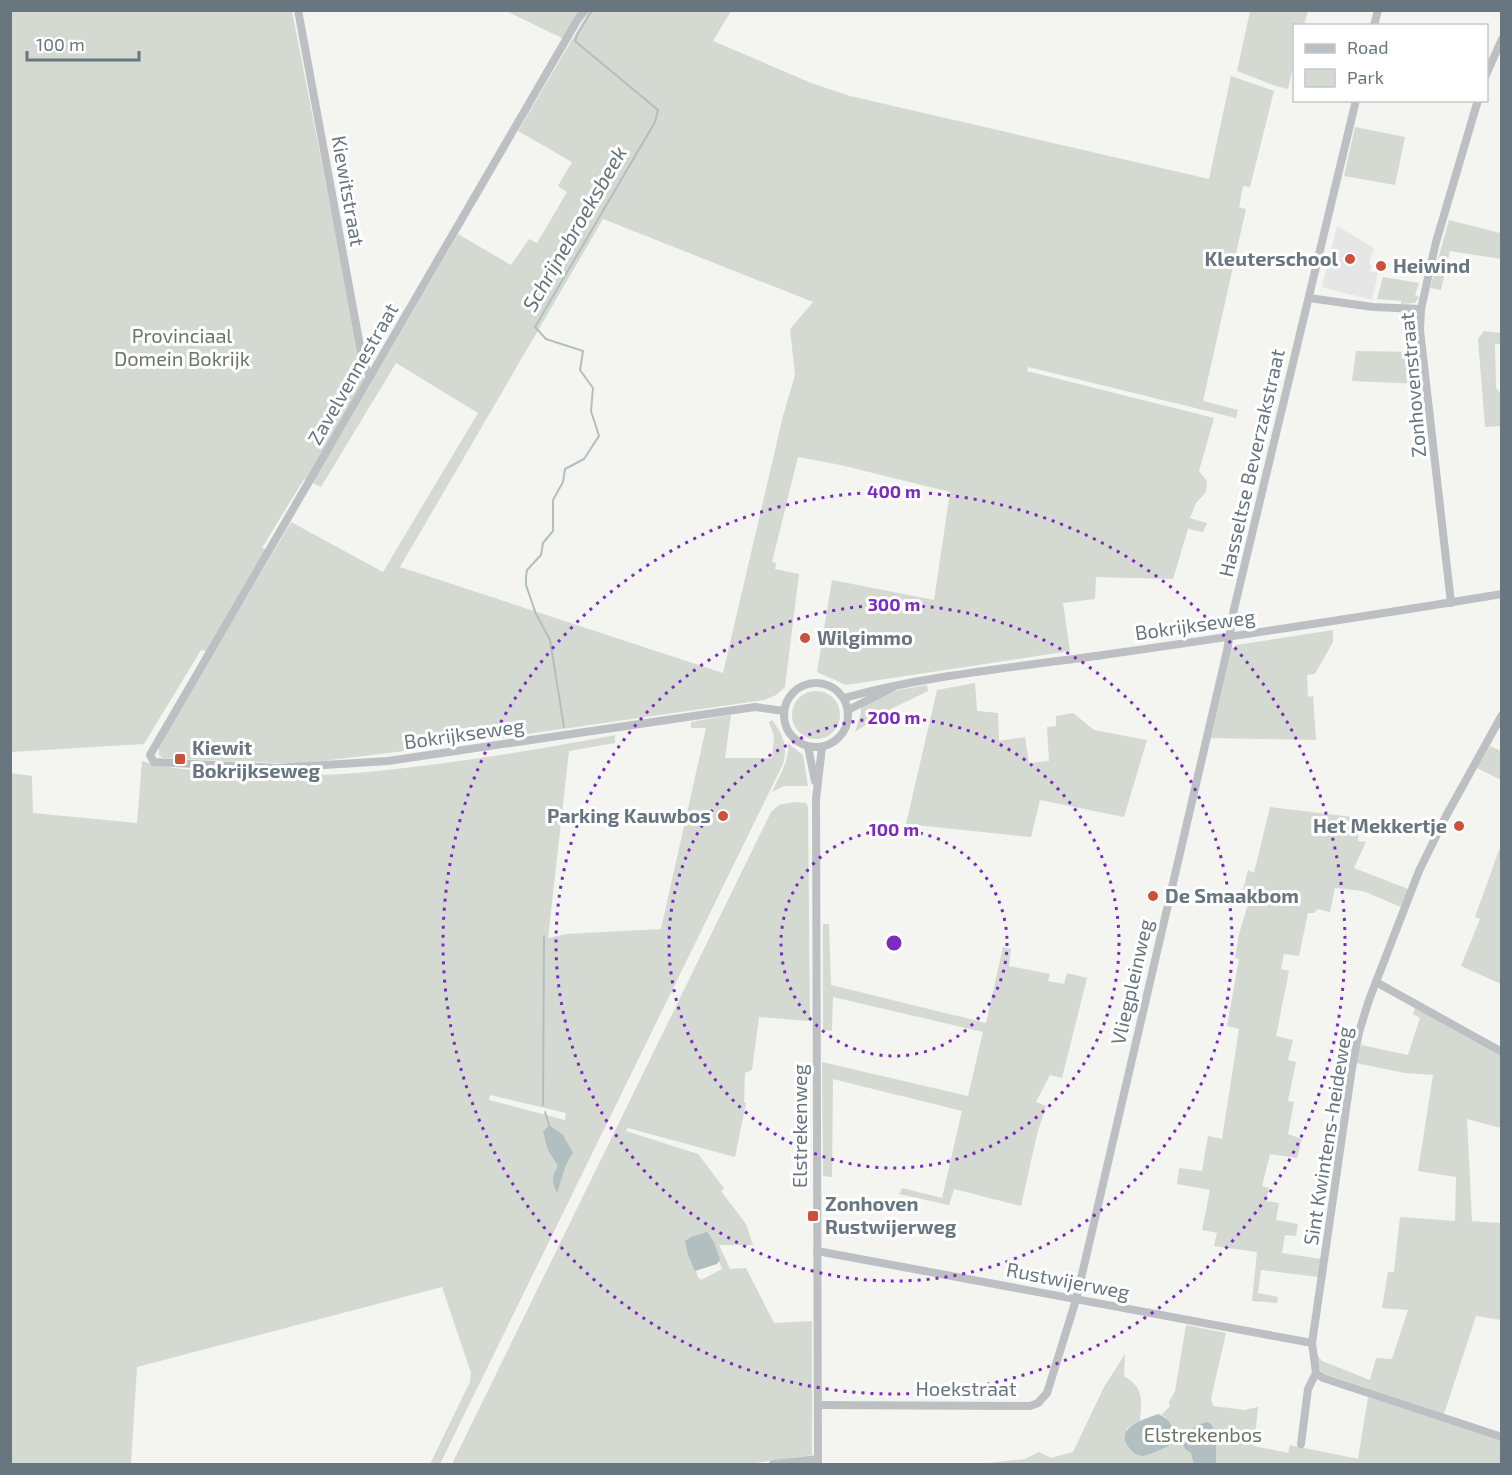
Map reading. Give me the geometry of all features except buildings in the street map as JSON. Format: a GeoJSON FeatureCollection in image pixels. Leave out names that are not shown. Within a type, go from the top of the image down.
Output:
{"type":"FeatureCollection","features":[{"type":"Feature","properties":{"kind":"street","name":"Kiewitstraat"},"geometry":{"type":"LineString","coordinates":[[298,10],[363,362],[370,377]]}},
{"type":"Feature","properties":{"kind":"street","name":"Zavelvennestraat"},"geometry":{"type":"LineString","coordinates":[[150,755],[585,10]]}},
{"type":"Feature","properties":{"kind":"street"},"geometry":{"type":"LineString","coordinates":[[1488,70],[1502,39]]}},
{"type":"Feature","properties":{"kind":"street","name":"Hasseltse Beverzakstraat"},"geometry":{"type":"LineString","coordinates":[[1229,637],[1356,102]]}},
{"type":"Feature","properties":{"kind":"street","name":"Zonhovenstraat"},"geometry":{"type":"LineString","coordinates":[[1451,603],[1420,330],[1421,309],[1436,242],[1477,102]]}},
{"type":"Feature","properties":{"kind":"street"},"geometry":{"type":"LineString","coordinates":[[1309,298],[1373,307],[1421,309]]}},
{"type":"Feature","properties":{"kind":"street","name":"Bokrijkseweg"},"geometry":{"type":"LineString","coordinates":[[844,698],[882,688],[966,674],[1229,637],[1502,594]]}},
{"type":"Feature","properties":{"kind":"street","name":"Vliegpleinweg"},"geometry":{"type":"LineString","coordinates":[[1076,1300],[1229,637]]}},
{"type":"Feature","properties":{"kind":"street"},"geometry":{"type":"LineString","coordinates":[[814,683],[831,686],[844,698],[848,710],[846,730],[832,744],[822,747],[808,747],[794,740],[785,726],[784,711],[791,694],[797,689],[814,683]]}},
{"type":"Feature","properties":{"kind":"street","name":"Bokrijkseweg"},"geometry":{"type":"LineString","coordinates":[[848,710],[894,687]]}},
{"type":"Feature","properties":{"kind":"street","name":"Bokrijkseweg"},"geometry":{"type":"LineString","coordinates":[[150,755],[154,762],[277,768],[388,762],[756,707],[784,711]]}},
{"type":"Feature","properties":{"kind":"street","name":"Sint Kwintens-heideweg"},"geometry":{"type":"LineString","coordinates":[[1301,1444],[1308,1389],[1316,1373],[1312,1343],[1359,1032],[1419,871],[1446,816],[1502,716]]}},
{"type":"Feature","properties":{"kind":"street","name":"Elstrekenweg"},"geometry":{"type":"LineString","coordinates":[[808,747],[816,788]]}},
{"type":"Feature","properties":{"kind":"street","name":"Elstrekenweg"},"geometry":{"type":"LineString","coordinates":[[818,1462],[816,788],[822,747]]}},
{"type":"Feature","properties":{"kind":"street"},"geometry":{"type":"LineString","coordinates":[[1376,982],[1502,1052]]}},
{"type":"Feature","properties":{"kind":"street","name":"Rustwijerweg"},"geometry":{"type":"LineString","coordinates":[[817,1251],[1312,1343]]}},
{"type":"Feature","properties":{"kind":"street","name":"Hoekstraat"},"geometry":{"type":"LineString","coordinates":[[818,1405],[1030,1406],[1047,1393],[1076,1300]]}},
{"type":"Feature","properties":{"kind":"street"},"geometry":{"type":"LineString","coordinates":[[1316,1373],[1323,1378],[1502,1437]]}},
{"type":"Feature","properties":{"kind":"street"},"geometry":{"type":"LineString","coordinates":[[773,1464],[818,1462]]}},
{"type":"Feature","properties":{"kind":"shaded area","name":"Kleuterschool"},"geometry":{"type":"Polygon","coordinates":[[[1337,226],[1374,248],[1369,264],[1372,265],[1370,271],[1378,273],[1372,300],[1322,287],[1337,226]]]}},
{"type":"Feature","properties":{"kind":"shaded area"},"geometry":{"type":"Polygon","coordinates":[[[549,1125],[563,1135],[573,1153],[565,1167],[557,1193],[553,1180],[558,1166],[548,1150],[543,1132],[549,1125]]]}},
{"type":"Feature","properties":{"kind":"shaded area"},"geometry":{"type":"Polygon","coordinates":[[[707,1232],[714,1242],[720,1260],[717,1264],[695,1271],[685,1241],[707,1232]]]}},
{"type":"Feature","properties":{"kind":"shaded area"},"geometry":{"type":"Polygon","coordinates":[[[1158,1414],[1172,1427],[1169,1446],[1145,1455],[1137,1455],[1126,1442],[1127,1430],[1138,1422],[1158,1414]]]}},
{"type":"Feature","properties":{"kind":"shaded area"},"geometry":{"type":"Polygon","coordinates":[[[1206,1422],[1210,1423],[1216,1432],[1214,1442],[1216,1443],[1216,1464],[1194,1464],[1191,1453],[1185,1449],[1183,1444],[1194,1427],[1206,1422]]]}},
{"type":"Feature","properties":{"kind":"green space","name":"Provinciaal Domein Bokrijk"},"geometry":{"type":"Polygon","coordinates":[[[10,11],[292,11],[364,379],[328,441],[335,445],[458,234],[511,265],[529,239],[537,243],[567,192],[558,186],[572,162],[518,131],[589,11],[731,11],[713,41],[811,83],[850,96],[1209,179],[1231,76],[1274,91],[1250,187],[1243,186],[1239,207],[1246,209],[1203,401],[1238,410],[1236,418],[1028,367],[1027,371],[1214,418],[1199,471],[1207,481],[1206,492],[1196,503],[1190,518],[1207,523],[1203,532],[1188,529],[1173,579],[1096,577],[1095,599],[1063,603],[1070,651],[846,685],[817,672],[832,580],[934,600],[950,492],[841,465],[798,457],[772,562],[776,563],[775,569],[799,574],[785,687],[776,695],[764,700],[437,747],[298,764],[163,758],[159,755],[159,745],[291,522],[383,572],[478,413],[396,363],[321,487],[304,479],[262,548],[266,549],[206,651],[201,650],[144,744],[11,752],[10,11]],[[603,219],[400,567],[723,673],[783,416],[795,375],[790,329],[813,302],[603,219]]]}},
{"type":"Feature","properties":{"kind":"green space"},"geometry":{"type":"Polygon","coordinates":[[[506,11],[580,11],[564,39],[506,11]]]}},
{"type":"Feature","properties":{"kind":"green space"},"geometry":{"type":"Polygon","coordinates":[[[1250,11],[1308,11],[1304,24],[1293,24],[1293,67],[1288,89],[1237,71],[1250,11]]]}},
{"type":"Feature","properties":{"kind":"green space"},"geometry":{"type":"Polygon","coordinates":[[[1355,127],[1405,137],[1395,185],[1344,176],[1355,127]]]}},
{"type":"Feature","properties":{"kind":"green space"},"geometry":{"type":"Polygon","coordinates":[[[1449,220],[1500,233],[1501,230],[1501,259],[1450,251],[1441,290],[1430,288],[1449,220]]]}},
{"type":"Feature","properties":{"kind":"green space"},"geometry":{"type":"Polygon","coordinates":[[[1383,277],[1419,283],[1415,295],[1419,297],[1415,303],[1401,304],[1401,301],[1377,299],[1383,277]]]}},
{"type":"Feature","properties":{"kind":"green space"},"geometry":{"type":"Polygon","coordinates":[[[1484,331],[1501,333],[1501,345],[1495,343],[1496,387],[1501,392],[1501,426],[1485,427],[1478,339],[1484,331]]]}},
{"type":"Feature","properties":{"kind":"green space"},"geometry":{"type":"Polygon","coordinates":[[[1356,351],[1417,352],[1422,384],[1352,381],[1356,351]]]}},
{"type":"Feature","properties":{"kind":"green space"},"geometry":{"type":"Polygon","coordinates":[[[1333,630],[1333,642],[1315,674],[1307,675],[1308,697],[1313,696],[1316,740],[1211,738],[1232,648],[1236,645],[1333,630]]]}},
{"type":"Feature","properties":{"kind":"green space"},"geometry":{"type":"Polygon","coordinates":[[[975,683],[977,711],[998,713],[999,741],[1025,737],[1029,763],[1049,761],[1047,727],[1056,726],[1056,716],[1073,713],[1094,730],[1147,740],[1124,817],[1040,800],[1031,837],[906,824],[937,690],[975,683]]]}},
{"type":"Feature","properties":{"kind":"green space"},"geometry":{"type":"Polygon","coordinates":[[[927,685],[928,691],[885,712],[855,732],[861,707],[898,690],[927,685]]]}},
{"type":"Feature","properties":{"kind":"green space"},"geometry":{"type":"Polygon","coordinates":[[[816,691],[833,698],[840,715],[833,732],[816,739],[799,732],[792,715],[799,698],[816,691]]]}},
{"type":"Feature","properties":{"kind":"green space"},"geometry":{"type":"Polygon","coordinates":[[[731,715],[725,758],[772,758],[774,736],[769,722],[772,720],[783,741],[785,752],[783,764],[440,1464],[430,1464],[470,1382],[471,1373],[442,1287],[137,1367],[131,1464],[11,1464],[10,773],[32,776],[33,813],[137,823],[142,761],[155,765],[196,770],[309,775],[343,774],[479,758],[615,735],[615,743],[569,751],[548,938],[566,934],[661,929],[706,728],[691,728],[691,722],[731,715]],[[490,1095],[489,1100],[565,1120],[566,1113],[490,1095]]]}},
{"type":"Feature","properties":{"kind":"green space"},"geometry":{"type":"Polygon","coordinates":[[[788,743],[803,755],[808,786],[784,786],[772,792],[786,762],[788,743]]]}},
{"type":"Feature","properties":{"kind":"green space"},"geometry":{"type":"Polygon","coordinates":[[[1490,746],[1501,751],[1501,780],[1477,768],[1490,746]]]}},
{"type":"Feature","properties":{"kind":"green space"},"geometry":{"type":"Polygon","coordinates":[[[794,802],[806,803],[808,807],[810,1021],[759,1017],[752,1070],[745,1073],[744,1102],[746,1103],[735,1157],[628,1128],[626,1131],[698,1154],[724,1188],[721,1191],[746,1224],[753,1245],[719,1245],[730,1269],[746,1268],[774,1323],[812,1321],[812,1455],[747,1464],[452,1464],[771,812],[779,805],[794,802]],[[710,1237],[687,1244],[701,1280],[722,1269],[710,1237]]]}},
{"type":"Feature","properties":{"kind":"green space"},"geometry":{"type":"Polygon","coordinates":[[[1270,807],[1352,817],[1350,833],[1358,832],[1358,841],[1366,842],[1354,868],[1408,889],[1401,907],[1363,891],[1335,888],[1330,912],[1318,909],[1314,913],[1308,913],[1299,956],[1284,954],[1281,969],[1289,971],[1276,1036],[1293,1040],[1288,1060],[1296,1062],[1288,1101],[1294,1102],[1288,1134],[1302,1139],[1297,1158],[1270,1154],[1262,1186],[1269,1188],[1266,1201],[1279,1203],[1276,1220],[1298,1224],[1296,1236],[1285,1235],[1282,1253],[1321,1259],[1318,1277],[1261,1270],[1258,1293],[1278,1297],[1277,1303],[1252,1301],[1257,1252],[1214,1246],[1217,1233],[1202,1230],[1210,1190],[1177,1184],[1179,1168],[1202,1171],[1208,1136],[1222,1139],[1239,1029],[1227,1026],[1239,959],[1235,958],[1239,934],[1252,891],[1243,890],[1248,870],[1254,873],[1270,807]]]}},
{"type":"Feature","properties":{"kind":"green space"},"geometry":{"type":"Polygon","coordinates":[[[1499,850],[1502,850],[1501,984],[1461,966],[1480,919],[1475,917],[1499,850]]]}},
{"type":"Feature","properties":{"kind":"green space"},"geometry":{"type":"Polygon","coordinates":[[[823,924],[829,924],[831,985],[986,1023],[1003,947],[1011,949],[1009,966],[1050,974],[1048,981],[1064,984],[1067,973],[1087,978],[1062,1078],[1050,1075],[1036,1102],[1046,1106],[1037,1134],[1021,1206],[954,1189],[949,1205],[899,1194],[902,1188],[942,1198],[962,1111],[833,1079],[832,1177],[823,1176],[822,1062],[968,1096],[983,1032],[833,997],[832,1031],[823,1030],[823,924]]]}},
{"type":"Feature","properties":{"kind":"green space"},"geometry":{"type":"Polygon","coordinates":[[[1415,1008],[1501,1056],[1501,1128],[1467,1119],[1472,1221],[1501,1223],[1501,1320],[1476,1316],[1444,1414],[1325,1374],[1319,1368],[1316,1353],[1322,1361],[1370,1380],[1376,1358],[1392,1359],[1408,1310],[1382,1308],[1388,1272],[1394,1272],[1400,1217],[1455,1221],[1456,1177],[1418,1171],[1433,1075],[1405,1073],[1356,1063],[1361,1045],[1408,1055],[1420,1018],[1413,1014],[1415,1008]]]}},
{"type":"Feature","properties":{"kind":"green space","name":"Elstrekenbos"},"geometry":{"type":"Polygon","coordinates":[[[1186,1325],[1226,1333],[1211,1399],[1213,1406],[1245,1410],[1258,1407],[1254,1446],[1288,1453],[1290,1445],[1358,1459],[1368,1397],[1502,1441],[1501,1464],[980,1464],[1025,1459],[1039,1452],[1051,1458],[1073,1452],[1104,1387],[1125,1354],[1124,1376],[1135,1385],[1141,1400],[1140,1421],[1126,1429],[1139,1456],[1169,1446],[1166,1417],[1161,1415],[1170,1406],[1169,1402],[1175,1391],[1186,1325]]]}},
{"type":"Feature","properties":{"kind":"waterway","name":"Schrijnebroeksbeek"},"geometry":{"type":"LineString","coordinates":[[564,727],[550,640],[536,614],[526,585],[526,577],[527,570],[541,555],[543,543],[553,531],[553,500],[563,482],[565,469],[584,459],[599,436],[591,411],[593,388],[580,370],[583,351],[546,339],[535,327],[655,122],[658,110],[575,41],[591,12]]}},
{"type":"Feature","properties":{"kind":"waterway"},"geometry":{"type":"LineString","coordinates":[[543,1105],[544,936]]}},
{"type":"Feature","properties":{"kind":"waterway"},"geometry":{"type":"LineString","coordinates":[[545,1112],[549,1125]]}},
{"type":"Feature","properties":{"kind":"place","name":"Kleuterschool"},"geometry":{"type":"Point","coordinates":[1350,259]}},
{"type":"Feature","properties":{"kind":"place","name":"Heiwind"},"geometry":{"type":"Point","coordinates":[1381,266]}},
{"type":"Feature","properties":{"kind":"place","name":"Wilgimmo"},"geometry":{"type":"Point","coordinates":[805,638]}},
{"type":"Feature","properties":{"kind":"place","name":"Kiewit Bokrijkseweg"},"geometry":{"type":"Point","coordinates":[180,759]}},
{"type":"Feature","properties":{"kind":"place","name":"Parking Kauwbos"},"geometry":{"type":"Point","coordinates":[723,816]}},
{"type":"Feature","properties":{"kind":"place","name":"Het Mekkertje"},"geometry":{"type":"Point","coordinates":[1459,826]}},
{"type":"Feature","properties":{"kind":"place","name":"De Smaakbom"},"geometry":{"type":"Point","coordinates":[1153,896]}},
{"type":"Feature","properties":{"kind":"place","name":"Zonhoven Rustwijerweg"},"geometry":{"type":"Point","coordinates":[813,1216]}}]}
